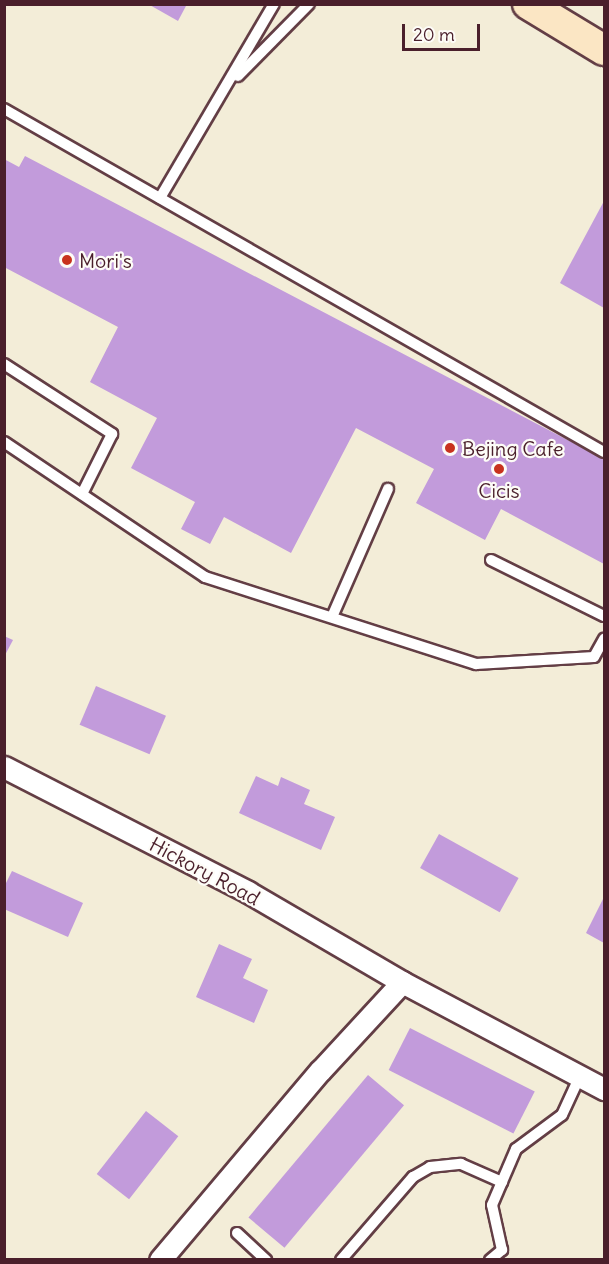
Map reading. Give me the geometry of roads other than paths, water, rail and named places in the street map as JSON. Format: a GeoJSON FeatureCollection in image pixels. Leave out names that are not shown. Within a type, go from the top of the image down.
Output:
{"type":"FeatureCollection","features":[{"type":"Feature","properties":{"kind":"street"},"geometry":{"type":"LineString","coordinates":[[528,4],[604,50]]}},
{"type":"Feature","properties":{"kind":"street","name":"Hickory Road"},"geometry":{"type":"LineString","coordinates":[[4,768],[248,892],[402,982],[604,1089]]}},
{"type":"Feature","properties":{"kind":"street"},"geometry":{"type":"LineString","coordinates":[[160,1260],[320,1071],[402,982]]}},
{"type":"Feature","properties":{"kind":"lane"},"geometry":{"type":"LineString","coordinates":[[160,198],[228,87],[274,4]]}},
{"type":"Feature","properties":{"kind":"lane"},"geometry":{"type":"LineString","coordinates":[[228,87],[309,4]]}},
{"type":"Feature","properties":{"kind":"lane"},"geometry":{"type":"LineString","coordinates":[[4,109],[604,452]]}},
{"type":"Feature","properties":{"kind":"lane"},"geometry":{"type":"LineString","coordinates":[[4,364],[112,434],[82,494]]}},
{"type":"Feature","properties":{"kind":"lane"},"geometry":{"type":"LineString","coordinates":[[4,442],[205,577],[476,664],[594,657],[604,639]]}},
{"type":"Feature","properties":{"kind":"lane"},"geometry":{"type":"LineString","coordinates":[[332,617],[388,489]]}},
{"type":"Feature","properties":{"kind":"lane"},"geometry":{"type":"LineString","coordinates":[[491,560],[604,616]]}},
{"type":"Feature","properties":{"kind":"lane"},"geometry":{"type":"LineString","coordinates":[[490,1260],[502,1250],[492,1205],[516,1149],[562,1115],[580,1076]]}},
{"type":"Feature","properties":{"kind":"lane"},"geometry":{"type":"LineString","coordinates":[[341,1260],[413,1177],[430,1167],[461,1164],[502,1182]]}},
{"type":"Feature","properties":{"kind":"lane"},"geometry":{"type":"LineString","coordinates":[[237,1233],[266,1260]]}},
{"type":"Feature","properties":{"kind":"place","name":"Mori's"},"geometry":{"type":"Point","coordinates":[67,260]}},
{"type":"Feature","properties":{"kind":"place","name":"Bejing Cafe"},"geometry":{"type":"Point","coordinates":[450,448]}},
{"type":"Feature","properties":{"kind":"place","name":"Cicis"},"geometry":{"type":"Point","coordinates":[499,469]}}]}
